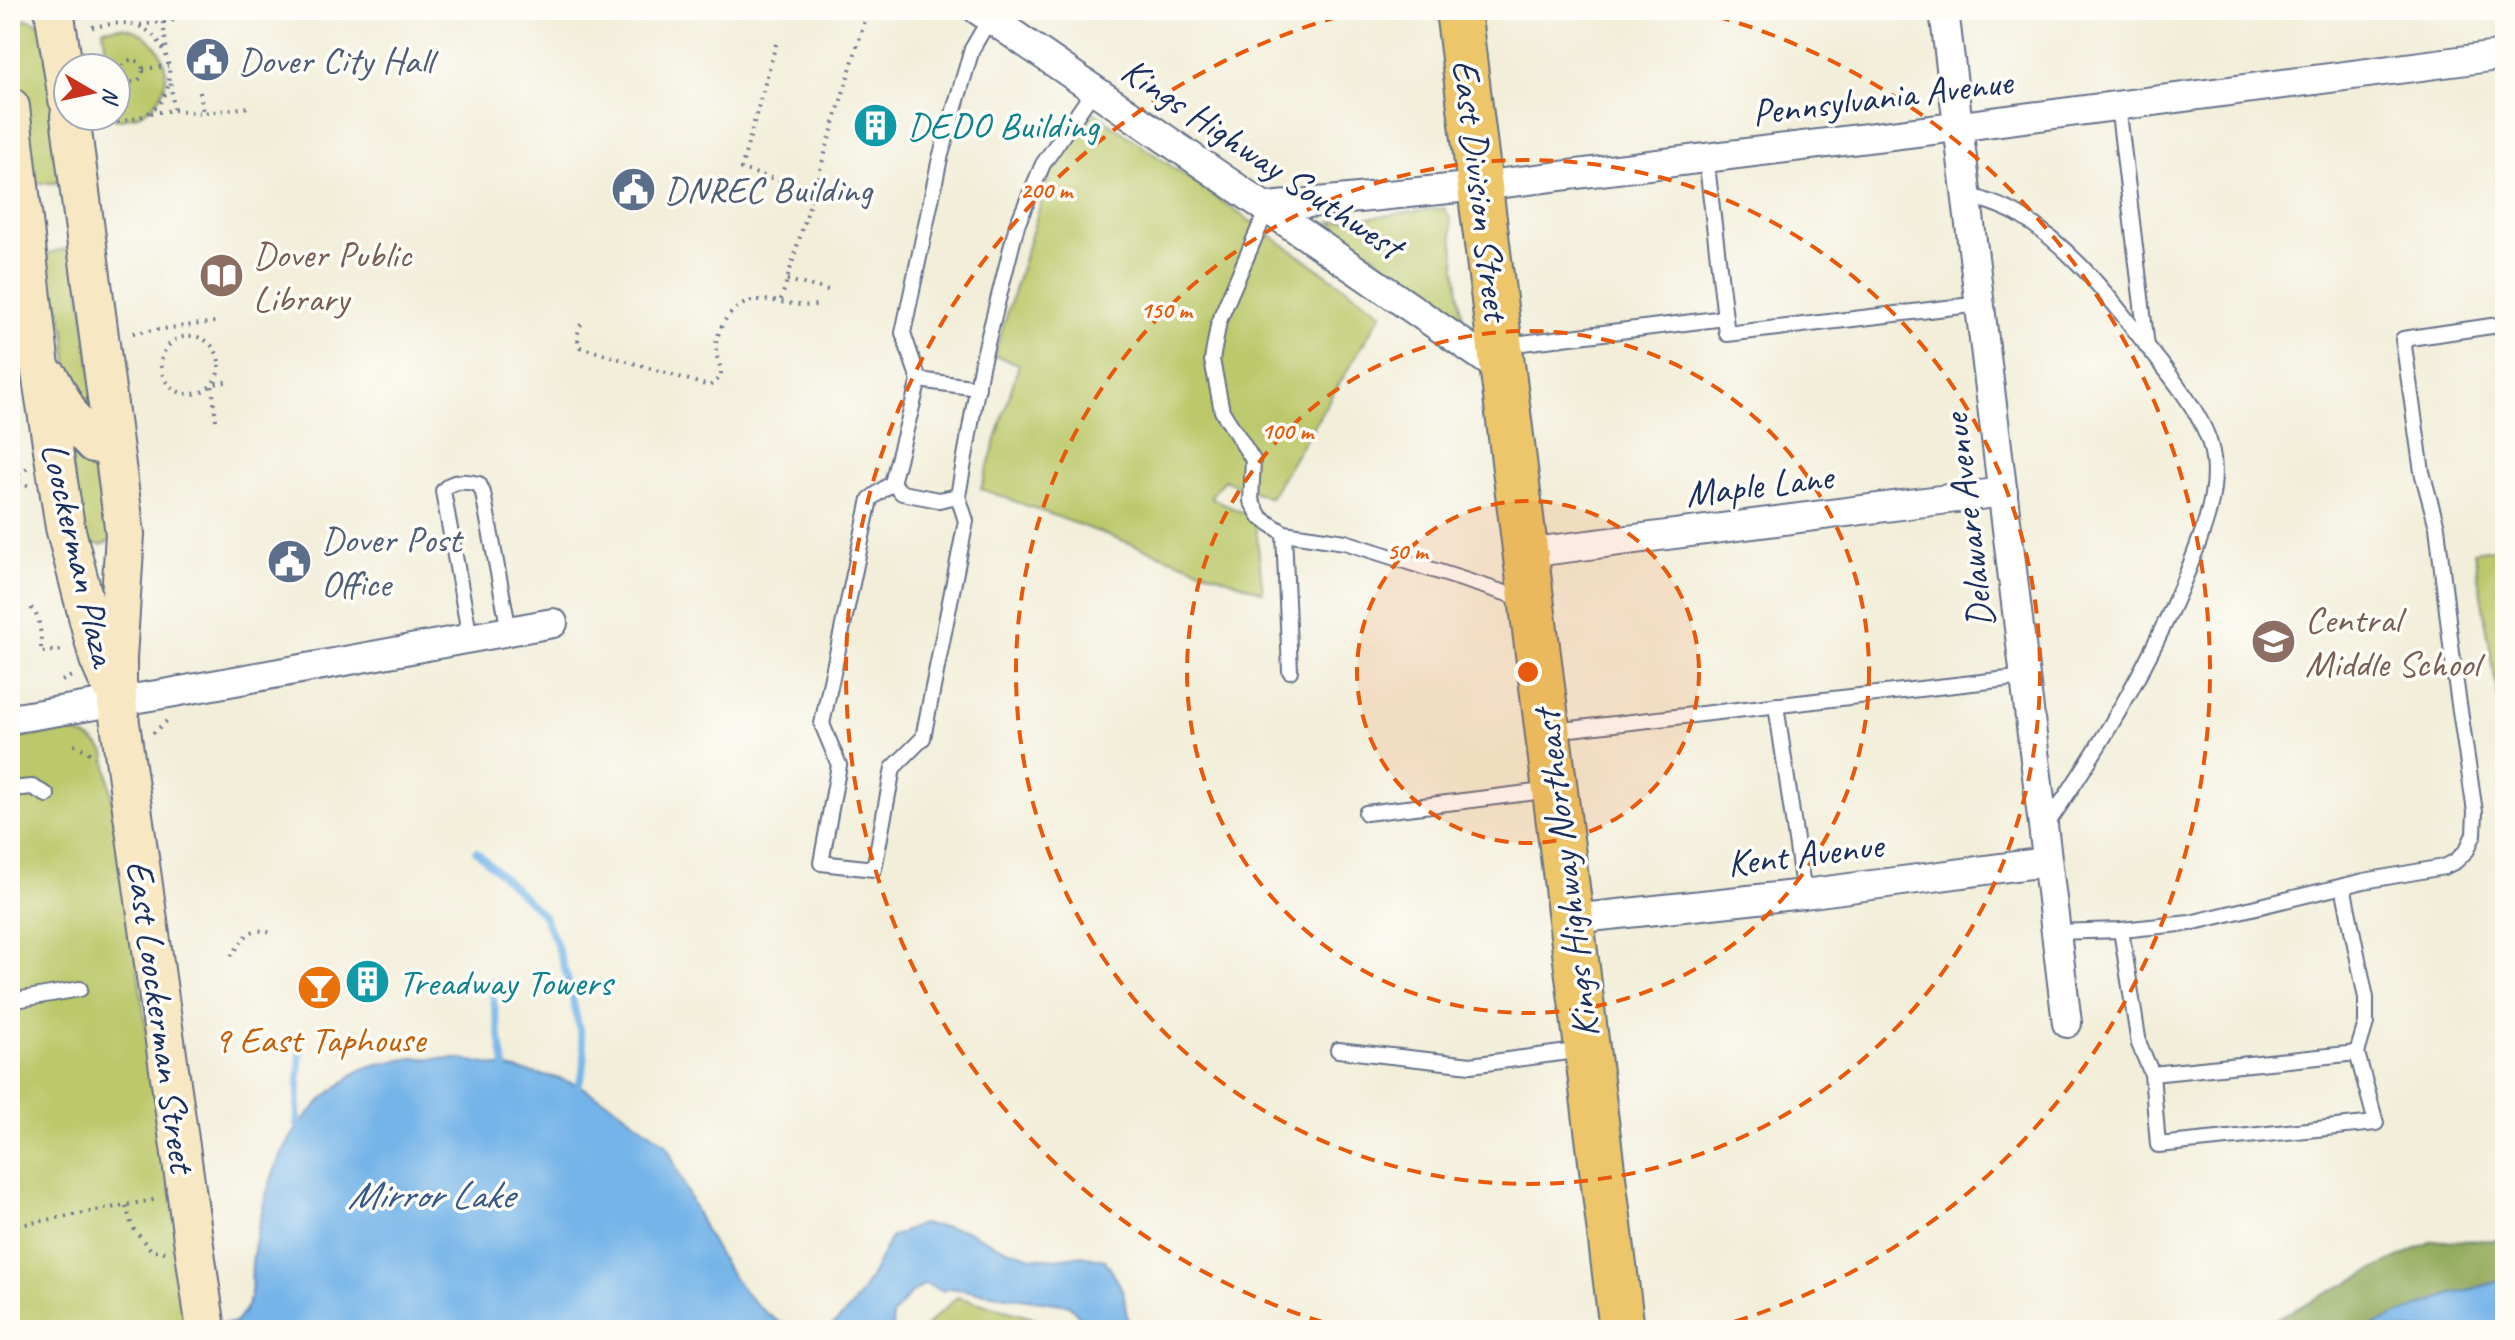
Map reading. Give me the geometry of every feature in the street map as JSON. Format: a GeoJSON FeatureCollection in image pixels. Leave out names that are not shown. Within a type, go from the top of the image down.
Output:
{"type":"FeatureCollection","features":[{"type":"Feature","properties":{"kind":"highway","name":"East Division Street"},"geometry":{"type":"LineString","coordinates":[[1458,10],[1502,358]]}},
{"type":"Feature","properties":{"kind":"highway","name":"Kings Highway Northeast"},"geometry":{"type":"LineString","coordinates":[[1502,358],[1622,1330]]}},
{"type":"Feature","properties":{"kind":"street"},"geometry":{"type":"LineString","coordinates":[[54,10],[61,52]]}},
{"type":"Feature","properties":{"kind":"street","name":"Delaware Avenue"},"geometry":{"type":"LineString","coordinates":[[1944,10],[2067,1023]]}},
{"type":"Feature","properties":{"kind":"street","name":"Kings Highway Southwest"},"geometry":{"type":"LineString","coordinates":[[984,14],[1268,207],[1502,358]]}},
{"type":"Feature","properties":{"kind":"street","name":"Pennsylvania Avenue"},"geometry":{"type":"LineString","coordinates":[[1268,207],[1479,186],[2505,55]]}},
{"type":"Feature","properties":{"kind":"street","name":"Loockerman Plaza"},"geometry":{"type":"LineString","coordinates":[[10,107],[16,217],[65,527],[99,659],[117,702]]}},
{"type":"Feature","properties":{"kind":"street","name":"Loockerman Plaza"},"geometry":{"type":"LineString","coordinates":[[72,132],[125,534],[117,702]]}},
{"type":"Feature","properties":{"kind":"street"},"geometry":{"type":"LineString","coordinates":[[16,217],[83,207]]}},
{"type":"Feature","properties":{"kind":"street"},"geometry":{"type":"LineString","coordinates":[[39,359],[72,420],[94,443],[113,447]]}},
{"type":"Feature","properties":{"kind":"street","name":"Maple Lane"},"geometry":{"type":"LineString","coordinates":[[1526,553],[2003,492]]}},
{"type":"Feature","properties":{"kind":"street"},"geometry":{"type":"LineString","coordinates":[[10,719],[553,623]]}},
{"type":"Feature","properties":{"kind":"street","name":"East Loockerman Street"},"geometry":{"type":"LineString","coordinates":[[117,702],[205,1322]]}},
{"type":"Feature","properties":{"kind":"street","name":"Kent Avenue"},"geometry":{"type":"LineString","coordinates":[[1572,919],[1804,894],[2046,862]]}},
{"type":"Feature","properties":{"kind":"lane"},"geometry":{"type":"LineString","coordinates":[[984,14],[940,158],[903,333],[919,380],[892,483],[870,499],[822,724],[839,765],[821,863],[874,869],[893,768],[923,738],[966,521],[958,496],[988,334],[1017,225],[1043,164],[1094,90]]}},
{"type":"Feature","properties":{"kind":"lane"},"geometry":{"type":"LineString","coordinates":[[2118,105],[2147,347]]}},
{"type":"Feature","properties":{"kind":"lane"},"geometry":{"type":"LineString","coordinates":[[1706,157],[1727,334],[1980,304]]}},
{"type":"Feature","properties":{"kind":"lane"},"geometry":{"type":"LineString","coordinates":[[1966,194],[2015,212],[2053,239],[2092,279],[2147,347],[2195,414],[2210,445],[2214,475],[2209,510],[2194,555],[2155,649],[2085,769],[2042,831]]}},
{"type":"Feature","properties":{"kind":"lane"},"geometry":{"type":"LineString","coordinates":[[1268,207],[1219,321],[1212,360],[1222,411],[1253,460],[1251,501],[1261,518],[1284,533],[1345,542],[1532,602]]}},
{"type":"Feature","properties":{"kind":"lane"},"geometry":{"type":"LineString","coordinates":[[1502,358],[1725,318]]}},
{"type":"Feature","properties":{"kind":"lane"},"geometry":{"type":"LineString","coordinates":[[2055,932],[2190,923],[2343,886],[2444,867],[2467,850],[2474,834],[2472,783],[2454,670],[2437,527],[2422,472],[2403,339],[2505,324]]}},
{"type":"Feature","properties":{"kind":"lane"},"geometry":{"type":"LineString","coordinates":[[919,380],[978,388]]}},
{"type":"Feature","properties":{"kind":"lane"},"geometry":{"type":"LineString","coordinates":[[470,638],[443,491],[457,482],[479,484],[483,493],[509,631]]}},
{"type":"Feature","properties":{"kind":"lane"},"geometry":{"type":"LineString","coordinates":[[892,483],[902,493],[939,500],[958,496]]}},
{"type":"Feature","properties":{"kind":"lane"},"geometry":{"type":"LineString","coordinates":[[1284,533],[1290,671]]}},
{"type":"Feature","properties":{"kind":"lane"},"geometry":{"type":"LineString","coordinates":[[1549,732],[2025,677]]}},
{"type":"Feature","properties":{"kind":"lane"},"geometry":{"type":"LineString","coordinates":[[1776,705],[1804,894]]}},
{"type":"Feature","properties":{"kind":"lane"},"geometry":{"type":"LineString","coordinates":[[10,789],[32,787],[47,795]]}},
{"type":"Feature","properties":{"kind":"lane"},"geometry":{"type":"LineString","coordinates":[[1366,813],[1556,789]]}},
{"type":"Feature","properties":{"kind":"lane"},"geometry":{"type":"LineString","coordinates":[[2121,930],[2139,1044],[2152,1074],[2158,1145],[2376,1123],[2357,1053],[2366,1023],[2366,998],[2343,886]]}},
{"type":"Feature","properties":{"kind":"lane"},"geometry":{"type":"LineString","coordinates":[[10,1001],[80,989]]}},
{"type":"Feature","properties":{"kind":"lane"},"geometry":{"type":"LineString","coordinates":[[1338,1050],[1471,1065],[1587,1050]]}},
{"type":"Feature","properties":{"kind":"lane"},"geometry":{"type":"LineString","coordinates":[[2152,1074],[2357,1053]]}},
{"type":"Feature","properties":{"kind":"path"},"geometry":{"type":"LineString","coordinates":[[781,300],[868,10]]}},
{"type":"Feature","properties":{"kind":"path"},"geometry":{"type":"LineString","coordinates":[[138,26],[176,20]]}},
{"type":"Feature","properties":{"kind":"path"},"geometry":{"type":"LineString","coordinates":[[163,22],[174,110]]}},
{"type":"Feature","properties":{"kind":"path"},"geometry":{"type":"LineString","coordinates":[[92,27],[125,23],[138,26],[161,44],[167,55]]}},
{"type":"Feature","properties":{"kind":"path"},"geometry":{"type":"LineString","coordinates":[[776,44],[741,169],[814,191]]}},
{"type":"Feature","properties":{"kind":"path"},"geometry":{"type":"LineString","coordinates":[[132,61],[140,63],[143,69],[139,80],[132,82]]}},
{"type":"Feature","properties":{"kind":"path"},"geometry":{"type":"LineString","coordinates":[[143,69],[168,66]]}},
{"type":"Feature","properties":{"kind":"path"},"geometry":{"type":"LineString","coordinates":[[132,120],[149,113],[158,105],[170,76]]}},
{"type":"Feature","properties":{"kind":"path"},"geometry":{"type":"LineString","coordinates":[[200,92],[203,113]]}},
{"type":"Feature","properties":{"kind":"path"},"geometry":{"type":"LineString","coordinates":[[149,113],[174,110],[203,113],[250,107]]}},
{"type":"Feature","properties":{"kind":"path"},"geometry":{"type":"LineString","coordinates":[[787,280],[828,290]]}},
{"type":"Feature","properties":{"kind":"path"},"geometry":{"type":"LineString","coordinates":[[581,324],[577,336],[580,347],[709,386],[718,381],[721,374],[721,363],[715,350],[719,334],[726,319],[742,305],[763,299],[808,307],[820,304]]}},
{"type":"Feature","properties":{"kind":"path"},"geometry":{"type":"LineString","coordinates":[[294,307],[312,305]]}},
{"type":"Feature","properties":{"kind":"path"},"geometry":{"type":"LineString","coordinates":[[133,333],[215,322]]}},
{"type":"Feature","properties":{"kind":"path"},"geometry":{"type":"LineString","coordinates":[[216,420],[212,384],[218,373],[217,353],[211,345],[194,336],[168,346],[161,363],[162,373],[172,388],[190,395],[212,384],[226,382]]}},
{"type":"Feature","properties":{"kind":"path"},"geometry":{"type":"LineString","coordinates":[[10,458],[11,479]]}},
{"type":"Feature","properties":{"kind":"path"},"geometry":{"type":"LineString","coordinates":[[11,479],[32,464]]}},
{"type":"Feature","properties":{"kind":"path"},"geometry":{"type":"LineString","coordinates":[[11,479],[35,489]]}},
{"type":"Feature","properties":{"kind":"path"},"geometry":{"type":"LineString","coordinates":[[31,608],[39,624],[41,652],[76,649]]}},
{"type":"Feature","properties":{"kind":"path"},"geometry":{"type":"LineString","coordinates":[[148,739],[169,719]]}},
{"type":"Feature","properties":{"kind":"path"},"geometry":{"type":"LineString","coordinates":[[74,745],[94,758]]}},
{"type":"Feature","properties":{"kind":"path"},"geometry":{"type":"LineString","coordinates":[[231,956],[245,935],[254,930],[274,934]]}},
{"type":"Feature","properties":{"kind":"path"},"geometry":{"type":"LineString","coordinates":[[10,1227],[165,1198]]}},
{"type":"Feature","properties":{"kind":"path"},"geometry":{"type":"LineString","coordinates":[[126,1206],[132,1227],[152,1251],[173,1253]]}},
{"type":"Feature","properties":{"kind":"green space"},"geometry":{"type":"Polygon","coordinates":[[[26,19],[45,25],[52,80],[52,132],[59,132],[64,173],[56,183],[40,183],[29,175],[14,53],[17,30],[26,19]]]}},
{"type":"Feature","properties":{"kind":"green space"},"geometry":{"type":"Polygon","coordinates":[[[121,27],[137,32],[150,40],[165,64],[166,78],[162,92],[154,104],[137,115],[132,116],[132,52],[106,52],[103,29],[121,27]]]}},
{"type":"Feature","properties":{"kind":"green space"},"geometry":{"type":"Polygon","coordinates":[[[1092,111],[1382,313],[1270,498],[1224,480],[1210,497],[1255,519],[1263,592],[981,489],[1019,364],[994,356],[1050,173],[1092,111]]]}},
{"type":"Feature","properties":{"kind":"green space"},"geometry":{"type":"Polygon","coordinates":[[[1444,208],[1450,218],[1463,323],[1331,222],[1444,208]]]}},
{"type":"Feature","properties":{"kind":"green space"},"geometry":{"type":"Polygon","coordinates":[[[64,249],[75,254],[100,426],[70,394],[65,330],[44,265],[49,253],[64,249]]]}},
{"type":"Feature","properties":{"kind":"green space"},"geometry":{"type":"Polygon","coordinates":[[[67,437],[101,454],[113,539],[102,545],[85,542],[67,437]]]}},
{"type":"Feature","properties":{"kind":"green space"},"geometry":{"type":"Polygon","coordinates":[[[2505,547],[2505,739],[2474,552],[2505,547]]]}},
{"type":"Feature","properties":{"kind":"green space"},"geometry":{"type":"Polygon","coordinates":[[[64,731],[87,737],[105,752],[191,1327],[10,1330],[10,739],[64,731]]]}},
{"type":"Feature","properties":{"kind":"green space"},"geometry":{"type":"Polygon","coordinates":[[[2505,1240],[2505,1280],[2449,1295],[2361,1330],[2253,1330],[2432,1241],[2505,1240]]]}},
{"type":"Feature","properties":{"kind":"green space"},"geometry":{"type":"Polygon","coordinates":[[[957,1297],[1077,1330],[922,1330],[957,1297]]]}},
{"type":"Feature","properties":{"kind":"water","name":"Mirror Lake"},"geometry":{"type":"Polygon","coordinates":[[[413,1058],[460,1059],[554,1077],[578,1085],[613,1105],[666,1144],[701,1223],[732,1276],[771,1317],[795,1330],[145,1330],[235,1323],[248,1304],[252,1290],[253,1255],[270,1182],[303,1120],[354,1074],[378,1064],[413,1058]]]}},
{"type":"Feature","properties":{"kind":"water"},"geometry":{"type":"Polygon","coordinates":[[[921,1224],[966,1230],[995,1245],[1032,1257],[1057,1259],[1082,1255],[1105,1260],[1123,1290],[1129,1330],[1086,1330],[1086,1323],[1069,1305],[950,1288],[942,1291],[925,1284],[910,1294],[892,1316],[893,1330],[825,1330],[856,1300],[891,1237],[921,1224]]]}},
{"type":"Feature","properties":{"kind":"water"},"geometry":{"type":"Polygon","coordinates":[[[2505,1280],[2505,1330],[2361,1330],[2449,1295],[2505,1280]]]}},
{"type":"Feature","properties":{"kind":"waterway"},"geometry":{"type":"LineString","coordinates":[[476,851],[543,915],[555,940],[569,983],[585,1054],[582,1076],[575,1092]]}},
{"type":"Feature","properties":{"kind":"waterway"},"geometry":{"type":"LineString","coordinates":[[490,981],[505,1068],[502,1077]]}},
{"type":"Feature","properties":{"kind":"waterway"},"geometry":{"type":"LineString","coordinates":[[297,1125],[300,1051]]}},
{"type":"Feature","properties":{"kind":"place","name":"Dover City Hall"},"geometry":{"type":"Point","coordinates":[207,60]}},
{"type":"Feature","properties":{"kind":"place","name":"DEDO Building"},"geometry":{"type":"Point","coordinates":[876,125]}},
{"type":"Feature","properties":{"kind":"place","name":"DNREC Building"},"geometry":{"type":"Point","coordinates":[633,189]}},
{"type":"Feature","properties":{"kind":"place","name":"Dover Public Library"},"geometry":{"type":"Point","coordinates":[222,276]}},
{"type":"Feature","properties":{"kind":"place","name":"Dover Post Office"},"geometry":{"type":"Point","coordinates":[290,561]}},
{"type":"Feature","properties":{"kind":"place","name":"Central Middle School"},"geometry":{"type":"Point","coordinates":[2274,641]}},
{"type":"Feature","properties":{"kind":"place","name":"Treadway Towers"},"geometry":{"type":"Point","coordinates":[367,982]}},
{"type":"Feature","properties":{"kind":"place","name":"9 East Taphouse"},"geometry":{"type":"Point","coordinates":[319,988]}}]}
